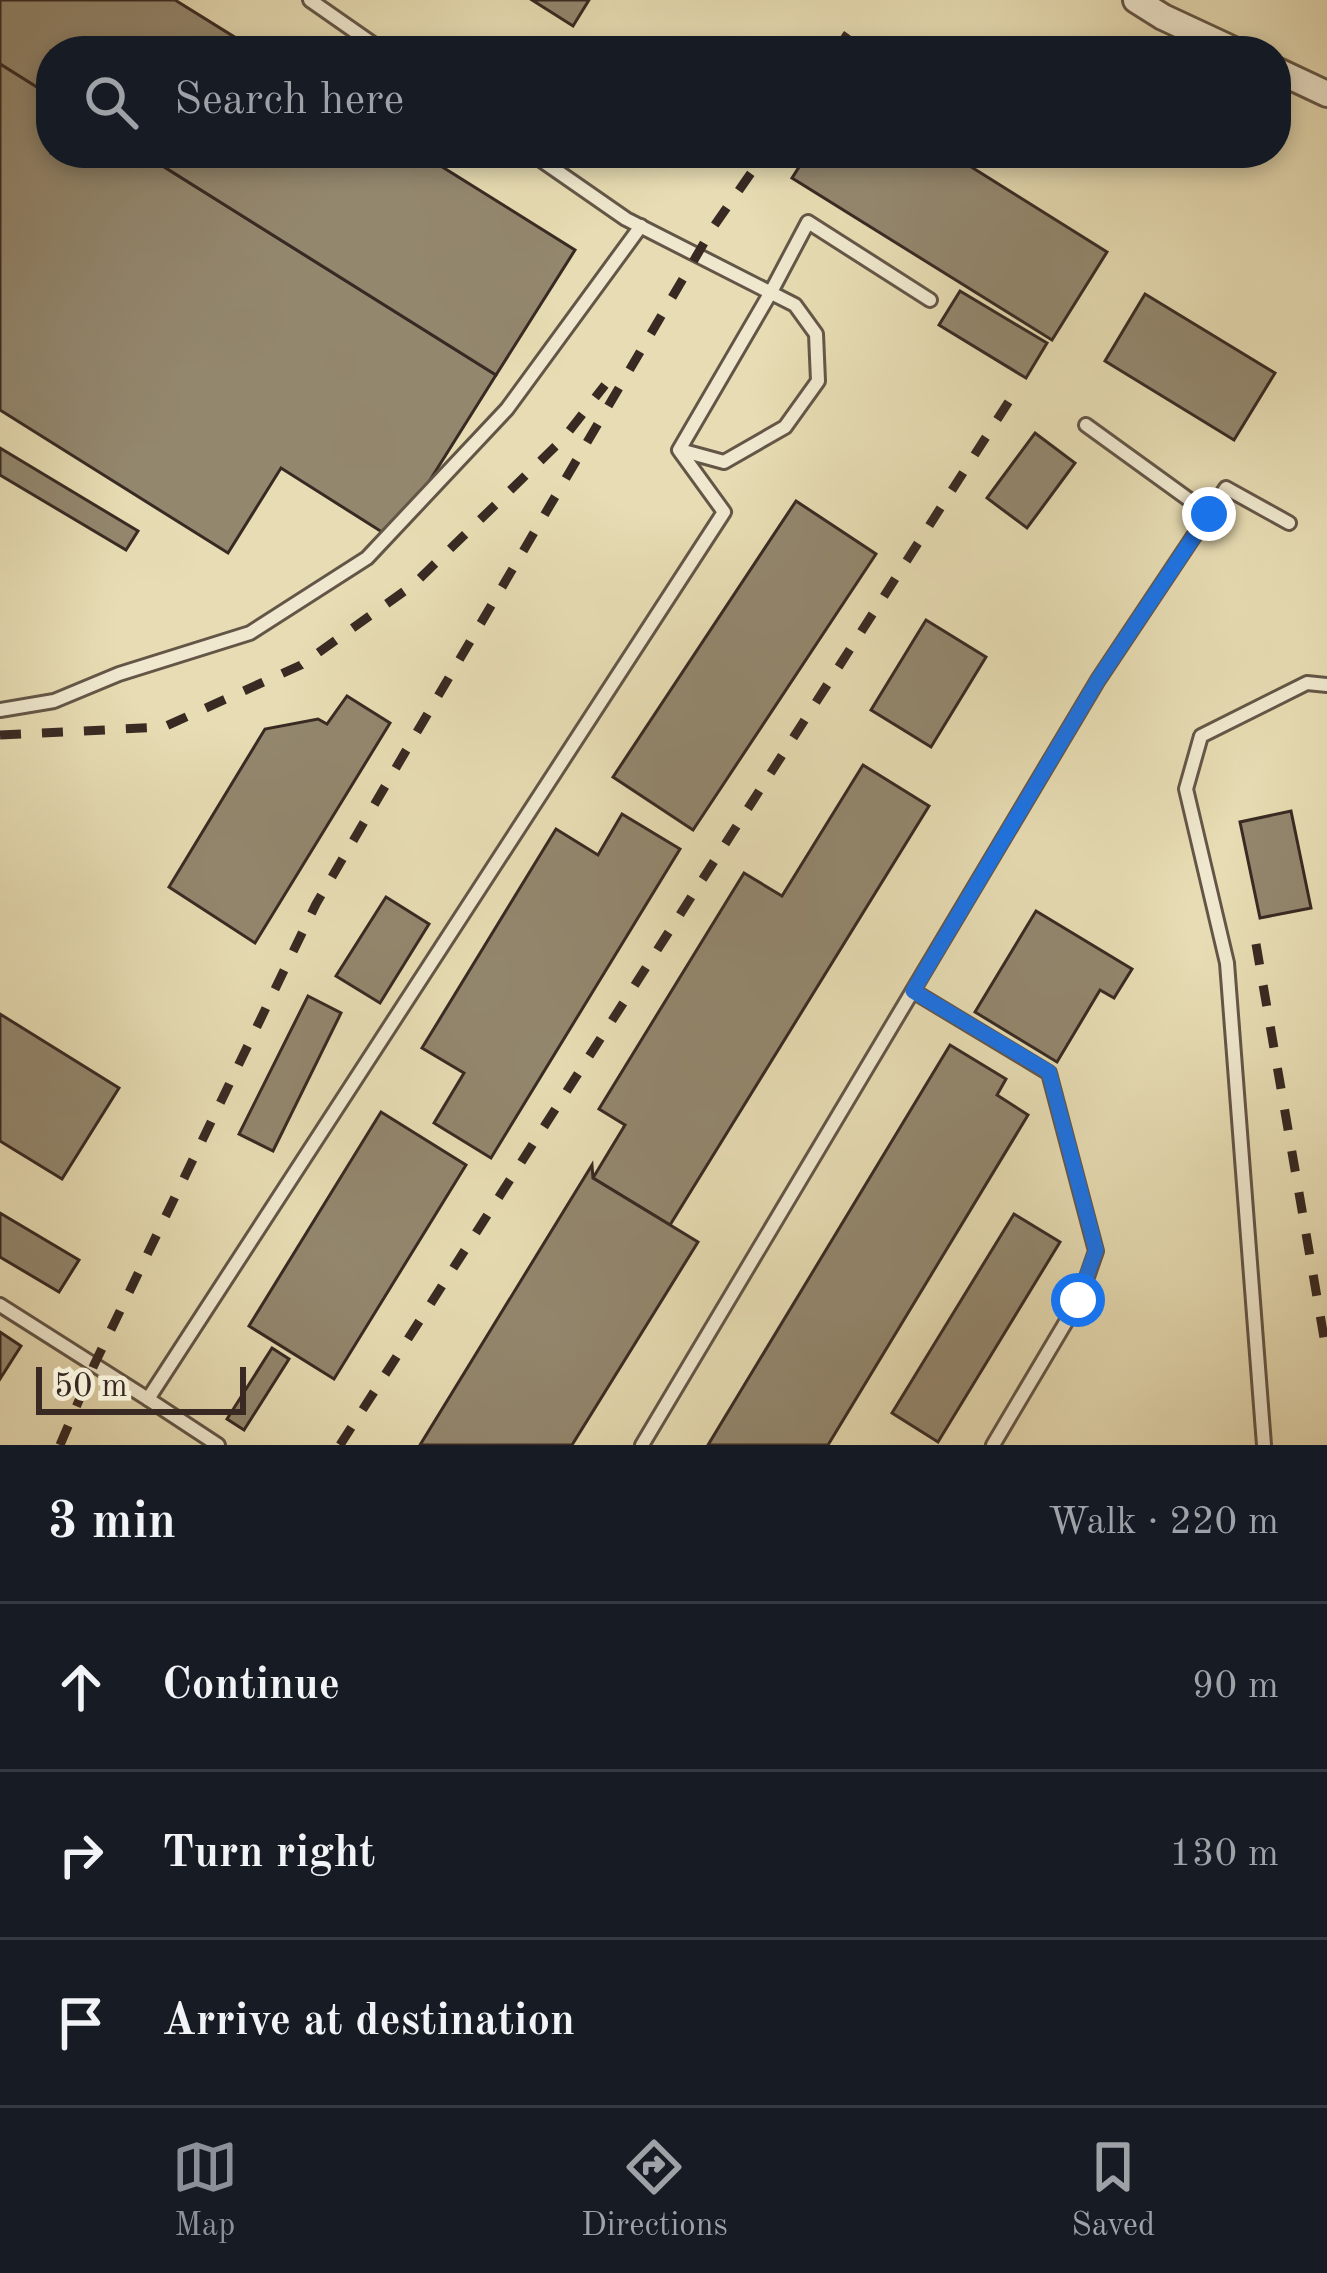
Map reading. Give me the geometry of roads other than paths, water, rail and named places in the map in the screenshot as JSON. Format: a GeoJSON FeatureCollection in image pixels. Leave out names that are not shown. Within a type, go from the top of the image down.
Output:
{"type":"FeatureCollection","features":[{"type":"Feature","properties":{"kind":"street"},"geometry":{"type":"LineString","coordinates":[[1136,0],[1204,36]]}},
{"type":"Feature","properties":{"kind":"street"},"geometry":{"type":"LineString","coordinates":[[1291,77],[1327,94]]}},
{"type":"Feature","properties":{"kind":"lane"},"geometry":{"type":"LineString","coordinates":[[310,0],[362,36]]}},
{"type":"Feature","properties":{"kind":"lane"},"geometry":{"type":"LineString","coordinates":[[553,168],[626,219],[795,305],[816,334],[818,381],[785,427],[724,462],[679,449]]}},
{"type":"Feature","properties":{"kind":"lane"},"geometry":{"type":"LineString","coordinates":[[679,449],[808,222],[929,300]]}},
{"type":"Feature","properties":{"kind":"lane"},"geometry":{"type":"LineString","coordinates":[[0,710],[54,701],[119,674],[250,633],[367,558],[507,410],[640,226]]}},
{"type":"Feature","properties":{"kind":"lane"},"geometry":{"type":"LineString","coordinates":[[1086,424],[1209,514]]}},
{"type":"Feature","properties":{"kind":"lane"},"geometry":{"type":"LineString","coordinates":[[148,1399],[724,512],[679,449]]}},
{"type":"Feature","properties":{"kind":"lane"},"geometry":{"type":"LineString","coordinates":[[642,1445],[1098,680],[1226,488],[1289,523]]}},
{"type":"Feature","properties":{"kind":"lane"},"geometry":{"type":"LineString","coordinates":[[1264,1445],[1227,963],[1186,789],[1201,736],[1307,683],[1327,685]]}},
{"type":"Feature","properties":{"kind":"lane"},"geometry":{"type":"LineString","coordinates":[[913,991],[1049,1072],[1096,1250],[1078,1300],[993,1445]]}},
{"type":"Feature","properties":{"kind":"lane"},"geometry":{"type":"LineString","coordinates":[[0,1304],[218,1445]]}},
{"type":"Feature","properties":{"kind":"railway"},"geometry":{"type":"LineString","coordinates":[[846,36],[857,20]]}},
{"type":"Feature","properties":{"kind":"railway"},"geometry":{"type":"LineString","coordinates":[[60,1445],[316,904],[714,226],[755,168]]}},
{"type":"Feature","properties":{"kind":"railway"},"geometry":{"type":"LineString","coordinates":[[0,735],[164,727],[301,665],[413,585],[563,439],[605,385]]}},
{"type":"Feature","properties":{"kind":"railway"},"geometry":{"type":"LineString","coordinates":[[340,1445],[1011,398]]}},
{"type":"Feature","properties":{"kind":"railway"},"geometry":{"type":"LineString","coordinates":[[1256,944],[1327,1355]]}}]}
